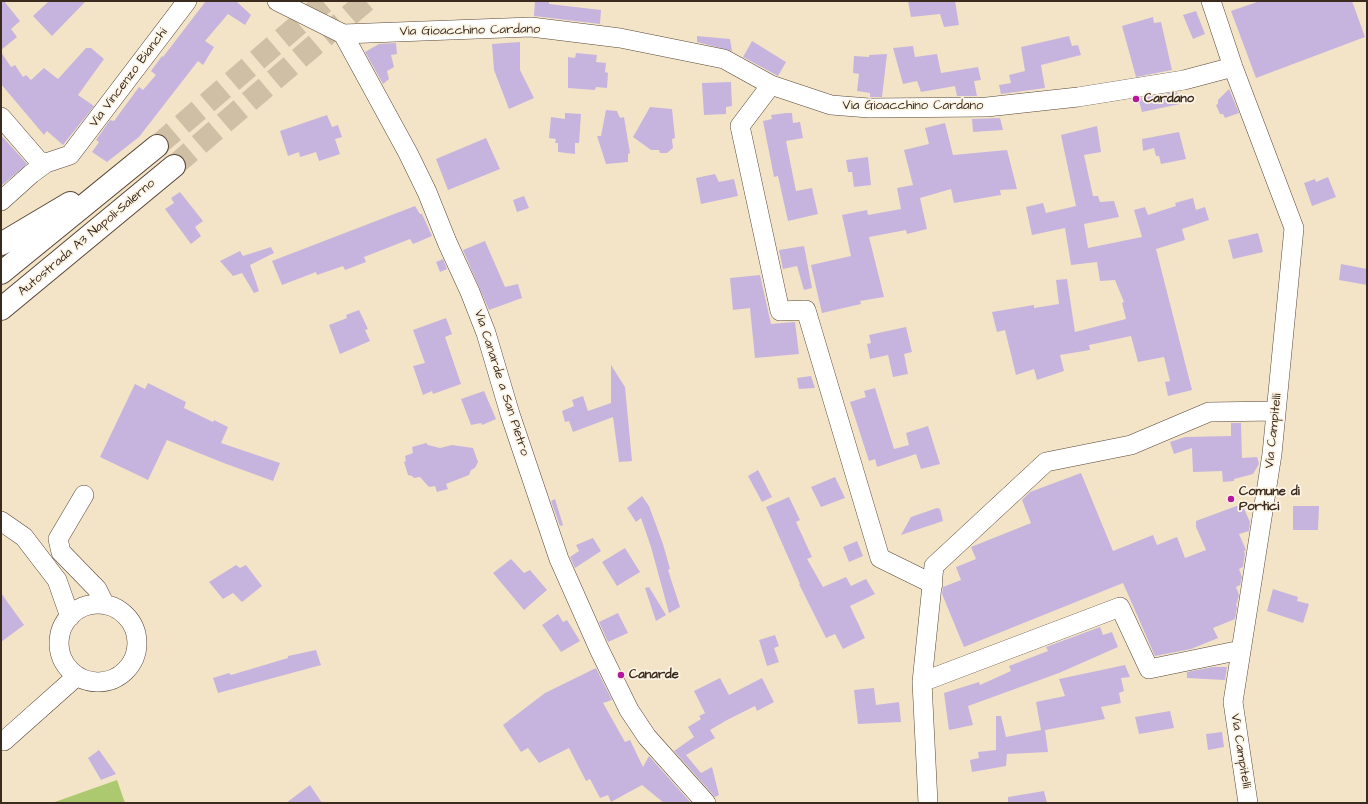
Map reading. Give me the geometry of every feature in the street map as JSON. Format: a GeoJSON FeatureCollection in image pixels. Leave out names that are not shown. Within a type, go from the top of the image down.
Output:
{"type":"FeatureCollection","features":[{"type":"Feature","properties":{"kind":"highway","name":"Autostrada A3 Napoli-Salerno"},"geometry":{"type":"LineString","coordinates":[[1,273],[157,146]]}},
{"type":"Feature","properties":{"kind":"highway","name":"Autostrada A3 Napoli-Salerno"},"geometry":{"type":"LineString","coordinates":[[1,309],[174,166]]}},
{"type":"Feature","properties":{"kind":"highway"},"geometry":{"type":"LineString","coordinates":[[1,244],[69,204],[102,190]]}},
{"type":"Feature","properties":{"kind":"street","name":"Via Vincenzo Bianchi"},"geometry":{"type":"LineString","coordinates":[[46,163],[70,155],[187,1]]}},
{"type":"Feature","properties":{"kind":"street"},"geometry":{"type":"LineString","coordinates":[[277,1],[343,34]]}},
{"type":"Feature","properties":{"kind":"street"},"geometry":{"type":"LineString","coordinates":[[1214,2],[1233,67]]}},
{"type":"Feature","properties":{"kind":"street","name":"Via Gioacchino Cardano"},"geometry":{"type":"LineString","coordinates":[[343,34],[531,27],[620,38],[724,58],[771,85],[831,105],[870,108],[987,107],[1078,97],[1184,80],[1233,67]]}},
{"type":"Feature","properties":{"kind":"street","name":"Via Canarde a San Pietro"},"geometry":{"type":"LineString","coordinates":[[343,34],[427,192],[447,242],[470,292],[486,333],[510,414],[559,559],[619,690],[647,737],[706,803]]}},
{"type":"Feature","properties":{"kind":"street","name":"Via Campitelli"},"geometry":{"type":"LineString","coordinates":[[1233,67],[1294,228],[1272,454],[1233,702],[1248,803]]}},
{"type":"Feature","properties":{"kind":"street"},"geometry":{"type":"LineString","coordinates":[[771,85],[740,126],[780,312],[806,310],[880,558],[933,584]]}},
{"type":"Feature","properties":{"kind":"street"},"geometry":{"type":"LineString","coordinates":[[2,120],[39,161],[46,163]]}},
{"type":"Feature","properties":{"kind":"street"},"geometry":{"type":"LineString","coordinates":[[1,201],[31,174],[46,163]]}},
{"type":"Feature","properties":{"kind":"street"},"geometry":{"type":"LineString","coordinates":[[928,803],[922,682],[934,566],[1046,462],[1131,445],[1209,412],[1276,411]]}},
{"type":"Feature","properties":{"kind":"street"},"geometry":{"type":"LineString","coordinates":[[84,495],[58,539],[61,552],[97,589],[105,605]]}},
{"type":"Feature","properties":{"kind":"street"},"geometry":{"type":"LineString","coordinates":[[1,521],[24,537],[57,580],[70,617]]}},
{"type":"Feature","properties":{"kind":"street"},"geometry":{"type":"LineString","coordinates":[[92,605],[105,605],[117,609],[127,617],[134,627],[137,640],[136,652],[132,664],[124,673],[113,679],[101,682],[89,681],[77,676],[66,664],[60,648],[60,637],[63,626],[70,617],[80,609],[92,605]]}},
{"type":"Feature","properties":{"kind":"street"},"geometry":{"type":"LineString","coordinates":[[922,682],[1120,607],[1149,670],[1241,650]]}},
{"type":"Feature","properties":{"kind":"street"},"geometry":{"type":"LineString","coordinates":[[4,741],[77,676]]}},
{"type":"Feature","properties":{"kind":"green space"},"geometry":{"type":"Polygon","coordinates":[[[117,780],[125,803],[52,803],[117,780]]]}},
{"type":"Feature","properties":{"kind":"building"},"geometry":{"type":"Polygon","coordinates":[[[1,1],[4,1],[20,21],[11,29],[17,37],[1,50],[1,1]]]}},
{"type":"Feature","properties":{"kind":"building"},"geometry":{"type":"Polygon","coordinates":[[[49,1],[86,1],[52,36],[33,16],[49,1]]]}},
{"type":"Feature","properties":{"kind":"building"},"geometry":{"type":"Polygon","coordinates":[[[206,1],[236,1],[251,15],[245,25],[228,14],[205,41],[214,47],[203,65],[198,61],[139,137],[107,162],[92,152],[99,142],[96,140],[110,120],[114,121],[139,87],[143,90],[156,75],[151,71],[206,1]]]}},
{"type":"Feature","properties":{"kind":"building"},"geometry":{"type":"Polygon","coordinates":[[[535,1],[549,1],[549,4],[601,10],[600,24],[534,16],[535,1]]]}},
{"type":"Feature","properties":{"kind":"building"},"geometry":{"type":"Polygon","coordinates":[[[908,1],[955,1],[959,25],[944,27],[940,14],[911,17],[908,1]]]}},
{"type":"Feature","properties":{"kind":"building"},"geometry":{"type":"Polygon","coordinates":[[[1260,1],[1352,1],[1365,37],[1256,78],[1231,11],[1260,1]]]}},
{"type":"Feature","properties":{"kind":"building"},"geometry":{"type":"Polygon","coordinates":[[[1196,11],[1205,34],[1193,39],[1183,15],[1196,11]]]}},
{"type":"Feature","properties":{"kind":"building"},"geometry":{"type":"Polygon","coordinates":[[[1153,17],[1154,23],[1161,22],[1172,70],[1136,77],[1122,26],[1153,17]]]}},
{"type":"Feature","properties":{"kind":"building"},"geometry":{"type":"Polygon","coordinates":[[[697,36],[730,39],[732,51],[697,42],[697,36]]]}},
{"type":"Feature","properties":{"kind":"building"},"geometry":{"type":"Polygon","coordinates":[[[1069,36],[1072,46],[1078,45],[1081,55],[1041,65],[1045,88],[1001,94],[999,85],[1011,83],[1009,75],[1025,71],[1021,47],[1069,36]]]}},
{"type":"Feature","properties":{"kind":"building"},"geometry":{"type":"Polygon","coordinates":[[[752,41],[786,62],[778,76],[743,57],[752,41]]]}},
{"type":"Feature","properties":{"kind":"building"},"geometry":{"type":"Polygon","coordinates":[[[520,42],[520,70],[534,98],[509,109],[494,70],[492,44],[520,42]]]}},
{"type":"Feature","properties":{"kind":"building"},"geometry":{"type":"Polygon","coordinates":[[[396,43],[397,54],[391,55],[394,67],[387,71],[389,79],[383,84],[365,52],[379,44],[396,43]]]}},
{"type":"Feature","properties":{"kind":"building"},"geometry":{"type":"Polygon","coordinates":[[[913,46],[915,57],[937,54],[941,73],[978,67],[981,80],[974,81],[977,96],[957,96],[955,86],[921,92],[917,81],[903,84],[893,48],[913,46]]]}},
{"type":"Feature","properties":{"kind":"building"},"geometry":{"type":"Polygon","coordinates":[[[86,48],[91,48],[104,59],[78,95],[94,106],[63,145],[47,131],[44,135],[1,84],[1,52],[11,67],[15,65],[23,77],[26,75],[31,80],[44,68],[58,79],[86,48]]]}},
{"type":"Feature","properties":{"kind":"building"},"geometry":{"type":"Polygon","coordinates":[[[576,53],[597,55],[596,62],[606,63],[605,72],[608,73],[607,88],[596,87],[595,90],[568,88],[568,57],[575,58],[576,53]]]}},
{"type":"Feature","properties":{"kind":"building"},"geometry":{"type":"Polygon","coordinates":[[[887,54],[882,97],[870,97],[870,93],[857,91],[859,74],[853,73],[854,56],[869,57],[869,55],[887,54]]]}},
{"type":"Feature","properties":{"kind":"building"},"geometry":{"type":"Polygon","coordinates":[[[731,82],[732,106],[726,107],[726,114],[704,115],[702,83],[731,82]]]}},
{"type":"Feature","properties":{"kind":"building"},"geometry":{"type":"Polygon","coordinates":[[[1229,89],[1239,113],[1225,118],[1223,114],[1220,114],[1216,105],[1218,104],[1218,100],[1229,89]]]}},
{"type":"Feature","properties":{"kind":"building"},"geometry":{"type":"Polygon","coordinates":[[[1177,92],[1180,104],[1142,112],[1138,98],[1177,92]]]}},
{"type":"Feature","properties":{"kind":"building"},"geometry":{"type":"Polygon","coordinates":[[[650,107],[672,109],[675,138],[672,139],[673,148],[667,153],[660,153],[659,150],[651,150],[633,137],[650,107]]]}},
{"type":"Feature","properties":{"kind":"building"},"geometry":{"type":"Polygon","coordinates":[[[606,110],[617,111],[620,118],[624,117],[630,153],[628,154],[628,162],[606,164],[597,136],[601,136],[606,110]]]}},
{"type":"Feature","properties":{"kind":"building"},"geometry":{"type":"Polygon","coordinates":[[[565,113],[581,114],[579,143],[575,143],[575,154],[558,152],[558,143],[555,143],[556,139],[549,138],[551,117],[565,119],[565,113]]]}},
{"type":"Feature","properties":{"kind":"building"},"geometry":{"type":"Polygon","coordinates":[[[792,113],[793,123],[800,122],[803,138],[786,141],[796,191],[812,188],[818,214],[788,221],[778,176],[774,177],[763,121],[772,119],[771,115],[792,113]]]}},
{"type":"Feature","properties":{"kind":"building"},"geometry":{"type":"Polygon","coordinates":[[[327,115],[332,127],[338,125],[342,137],[335,139],[340,154],[319,161],[316,152],[300,157],[299,152],[288,156],[280,131],[327,115]]]}},
{"type":"Feature","properties":{"kind":"building"},"geometry":{"type":"Polygon","coordinates":[[[1000,118],[1003,130],[973,132],[972,119],[1000,118]]]}},
{"type":"Feature","properties":{"kind":"building"},"geometry":{"type":"Polygon","coordinates":[[[945,123],[953,155],[1007,150],[1017,189],[1000,190],[1001,195],[954,203],[951,189],[920,198],[927,229],[907,234],[906,230],[869,237],[884,297],[860,301],[861,304],[822,313],[811,265],[851,256],[842,215],[867,210],[868,215],[901,209],[897,188],[913,185],[904,150],[929,144],[925,128],[945,123]]]}},
{"type":"Feature","properties":{"kind":"building"},"geometry":{"type":"Polygon","coordinates":[[[1097,126],[1101,152],[1084,155],[1093,196],[1098,196],[1100,202],[1114,201],[1119,217],[1084,224],[1088,248],[1142,237],[1134,210],[1145,207],[1148,215],[1176,206],[1175,203],[1193,198],[1196,210],[1205,207],[1209,220],[1182,229],[1185,240],[1156,249],[1192,390],[1168,396],[1165,382],[1170,381],[1164,357],[1138,362],[1131,336],[1089,345],[1090,350],[1060,355],[1064,371],[1037,380],[1034,369],[1016,375],[1005,330],[997,332],[992,312],[1034,305],[1034,308],[1059,304],[1056,280],[1067,279],[1075,332],[1126,319],[1122,303],[1124,302],[1115,280],[1100,281],[1097,262],[1071,265],[1065,228],[1032,235],[1026,207],[1043,203],[1046,213],[1076,206],[1061,135],[1097,126]]]}},
{"type":"Feature","properties":{"kind":"building"},"geometry":{"type":"Polygon","coordinates":[[[1179,132],[1186,159],[1161,164],[1159,156],[1156,156],[1154,148],[1143,151],[1142,139],[1179,132]]]}},
{"type":"Feature","properties":{"kind":"building"},"geometry":{"type":"Polygon","coordinates":[[[1,135],[27,164],[1,186],[1,135]]]}},
{"type":"Feature","properties":{"kind":"building"},"geometry":{"type":"Polygon","coordinates":[[[486,138],[500,169],[448,190],[436,159],[486,138]]]}},
{"type":"Feature","properties":{"kind":"building"},"geometry":{"type":"Polygon","coordinates":[[[868,157],[871,185],[854,187],[852,172],[848,172],[846,160],[868,157]]]}},
{"type":"Feature","properties":{"kind":"building"},"geometry":{"type":"Polygon","coordinates":[[[715,174],[719,182],[734,179],[738,196],[701,204],[696,178],[715,174]]]}},
{"type":"Feature","properties":{"kind":"building"},"geometry":{"type":"Polygon","coordinates":[[[1328,177],[1336,197],[1312,206],[1304,183],[1315,179],[1316,182],[1328,177]]]}},
{"type":"Feature","properties":{"kind":"building"},"geometry":{"type":"Polygon","coordinates":[[[180,192],[203,221],[195,227],[201,236],[191,244],[165,209],[174,203],[171,198],[180,192]]]}},
{"type":"Feature","properties":{"kind":"building"},"geometry":{"type":"Polygon","coordinates":[[[524,196],[529,208],[517,212],[513,200],[524,196]]]}},
{"type":"Feature","properties":{"kind":"building"},"geometry":{"type":"Polygon","coordinates":[[[415,206],[420,214],[422,214],[432,236],[413,244],[410,239],[364,257],[366,262],[345,270],[343,266],[317,275],[316,272],[282,285],[272,261],[415,206]]]}},
{"type":"Feature","properties":{"kind":"building"},"geometry":{"type":"Polygon","coordinates":[[[1258,233],[1263,252],[1233,259],[1228,240],[1258,233]]]}},
{"type":"Feature","properties":{"kind":"building"},"geometry":{"type":"Polygon","coordinates":[[[485,241],[505,287],[518,284],[522,298],[489,310],[463,250],[485,241]]]}},
{"type":"Feature","properties":{"kind":"building"},"geometry":{"type":"Polygon","coordinates":[[[804,246],[812,288],[804,290],[797,266],[783,269],[779,250],[804,246]]]}},
{"type":"Feature","properties":{"kind":"building"},"geometry":{"type":"Polygon","coordinates":[[[271,247],[274,253],[250,265],[259,291],[254,293],[242,273],[233,276],[220,261],[240,251],[243,256],[271,247]]]}},
{"type":"Feature","properties":{"kind":"building"},"geometry":{"type":"Polygon","coordinates":[[[443,259],[447,269],[440,272],[436,262],[443,259]]]}},
{"type":"Feature","properties":{"kind":"building"},"geometry":{"type":"Polygon","coordinates":[[[1341,264],[1367,269],[1367,285],[1339,280],[1341,264]]]}},
{"type":"Feature","properties":{"kind":"building"},"geometry":{"type":"Polygon","coordinates":[[[760,275],[771,324],[795,322],[799,354],[755,358],[750,308],[733,310],[730,278],[760,275]]]}},
{"type":"Feature","properties":{"kind":"building"},"geometry":{"type":"Polygon","coordinates":[[[359,310],[368,329],[365,330],[370,341],[340,354],[329,325],[347,318],[346,315],[359,310]]]}},
{"type":"Feature","properties":{"kind":"building"},"geometry":{"type":"Polygon","coordinates":[[[446,318],[452,334],[445,337],[461,384],[433,394],[432,391],[423,395],[413,366],[425,363],[413,330],[446,318]]]}},
{"type":"Feature","properties":{"kind":"building"},"geometry":{"type":"Polygon","coordinates":[[[906,327],[912,352],[904,354],[908,374],[893,377],[888,355],[870,359],[867,344],[871,343],[869,335],[906,327]]]}},
{"type":"Feature","properties":{"kind":"building"},"geometry":{"type":"Polygon","coordinates":[[[611,365],[625,387],[632,461],[619,462],[613,417],[573,432],[569,421],[565,422],[562,411],[574,406],[572,400],[583,396],[588,411],[611,403],[611,365]]]}},
{"type":"Feature","properties":{"kind":"building"},"geometry":{"type":"Polygon","coordinates":[[[811,376],[815,388],[799,389],[797,378],[811,376]]]}},
{"type":"Feature","properties":{"kind":"building"},"geometry":{"type":"Polygon","coordinates":[[[148,383],[186,402],[184,408],[213,422],[214,420],[228,427],[221,443],[280,463],[273,481],[167,440],[148,480],[100,457],[135,384],[145,389],[148,383]]]}},
{"type":"Feature","properties":{"kind":"building"},"geometry":{"type":"Polygon","coordinates":[[[875,388],[894,449],[909,445],[906,433],[928,426],[940,464],[921,469],[916,454],[877,467],[875,459],[869,461],[850,402],[866,397],[864,391],[875,388]]]}},
{"type":"Feature","properties":{"kind":"building"},"geometry":{"type":"Polygon","coordinates":[[[484,391],[496,419],[482,425],[481,423],[471,425],[461,399],[484,391]]]}},
{"type":"Feature","properties":{"kind":"building"},"geometry":{"type":"Polygon","coordinates":[[[1231,423],[1241,423],[1242,458],[1257,457],[1259,464],[1253,474],[1234,479],[1234,481],[1223,482],[1222,471],[1193,472],[1192,448],[1174,454],[1170,442],[1185,437],[1231,436],[1231,423]]]}},
{"type":"Feature","properties":{"kind":"building"},"geometry":{"type":"Polygon","coordinates":[[[426,443],[428,445],[440,448],[452,445],[473,448],[478,462],[475,468],[471,470],[469,475],[446,484],[448,489],[437,492],[435,486],[429,487],[420,477],[414,478],[408,475],[404,462],[406,461],[405,456],[413,453],[412,447],[426,443]]]}},
{"type":"Feature","properties":{"kind":"building"},"geometry":{"type":"Polygon","coordinates":[[[758,470],[772,497],[762,502],[748,476],[758,470]]]}},
{"type":"Feature","properties":{"kind":"building"},"geometry":{"type":"Polygon","coordinates":[[[1081,473],[1113,551],[1153,535],[1157,545],[1177,537],[1185,558],[1206,550],[1196,527],[1196,521],[1242,504],[1250,522],[1249,531],[1239,534],[1246,550],[1244,551],[1243,567],[1239,569],[1242,577],[1240,585],[1236,587],[1239,595],[1236,604],[1235,619],[1213,628],[1218,638],[1191,649],[1155,656],[1123,583],[964,647],[942,594],[943,587],[961,580],[956,567],[976,559],[971,547],[1031,523],[1022,500],[1030,492],[1081,473]]]}},
{"type":"Feature","properties":{"kind":"building"},"geometry":{"type":"Polygon","coordinates":[[[835,477],[845,498],[821,507],[811,487],[835,477]]]}},
{"type":"Feature","properties":{"kind":"building"},"geometry":{"type":"Polygon","coordinates":[[[642,496],[649,506],[663,544],[670,569],[668,570],[680,607],[669,613],[651,547],[641,518],[636,522],[627,508],[642,496]]]}},
{"type":"Feature","properties":{"kind":"building"},"geometry":{"type":"Polygon","coordinates":[[[789,497],[800,520],[796,522],[812,557],[807,559],[823,587],[846,577],[851,586],[866,579],[875,594],[850,606],[865,638],[843,649],[835,634],[826,638],[799,584],[766,507],[789,497]]]}},
{"type":"Feature","properties":{"kind":"building"},"geometry":{"type":"Polygon","coordinates":[[[555,499],[563,525],[560,526],[551,501],[555,499]]]}},
{"type":"Feature","properties":{"kind":"building"},"geometry":{"type":"Polygon","coordinates":[[[1293,506],[1319,506],[1318,530],[1293,530],[1293,506]]]}},
{"type":"Feature","properties":{"kind":"building"},"geometry":{"type":"Polygon","coordinates":[[[937,508],[940,509],[943,521],[901,535],[911,517],[937,508]]]}},
{"type":"Feature","properties":{"kind":"building"},"geometry":{"type":"Polygon","coordinates":[[[593,538],[601,551],[575,568],[570,557],[579,551],[576,545],[593,538]]]}},
{"type":"Feature","properties":{"kind":"building"},"geometry":{"type":"Polygon","coordinates":[[[857,541],[863,556],[849,562],[843,547],[857,541]]]}},
{"type":"Feature","properties":{"kind":"building"},"geometry":{"type":"Polygon","coordinates":[[[625,548],[640,572],[617,586],[602,562],[625,548]]]}},
{"type":"Feature","properties":{"kind":"building"},"geometry":{"type":"Polygon","coordinates":[[[511,559],[524,573],[530,570],[547,590],[524,610],[493,573],[511,559]]]}},
{"type":"Feature","properties":{"kind":"building"},"geometry":{"type":"Polygon","coordinates":[[[236,565],[240,568],[246,565],[262,586],[242,602],[233,593],[223,599],[209,582],[236,565]]]}},
{"type":"Feature","properties":{"kind":"building"},"geometry":{"type":"Polygon","coordinates":[[[649,587],[666,615],[656,621],[645,588],[649,587]]]}},
{"type":"Feature","properties":{"kind":"building"},"geometry":{"type":"Polygon","coordinates":[[[1273,589],[1298,597],[1297,601],[1309,604],[1303,623],[1267,611],[1273,589]]]}},
{"type":"Feature","properties":{"kind":"building"},"geometry":{"type":"Polygon","coordinates":[[[1,593],[24,625],[1,642],[1,593]]]}},
{"type":"Feature","properties":{"kind":"building"},"geometry":{"type":"Polygon","coordinates":[[[618,613],[628,633],[608,642],[599,622],[618,613]]]}},
{"type":"Feature","properties":{"kind":"building"},"geometry":{"type":"Polygon","coordinates":[[[558,614],[563,622],[567,620],[580,641],[561,652],[542,625],[558,614]]]}},
{"type":"Feature","properties":{"kind":"building"},"geometry":{"type":"Polygon","coordinates":[[[1100,627],[1103,635],[1112,632],[1118,647],[1059,673],[968,706],[973,725],[949,730],[944,693],[979,682],[980,685],[1011,671],[1009,666],[1048,651],[1046,647],[1100,627]]]}},
{"type":"Feature","properties":{"kind":"building"},"geometry":{"type":"Polygon","coordinates":[[[775,635],[779,646],[774,648],[779,662],[767,666],[759,640],[775,635]]]}},
{"type":"Feature","properties":{"kind":"building"},"geometry":{"type":"Polygon","coordinates":[[[316,650],[321,665],[218,693],[213,678],[229,673],[231,675],[288,658],[288,656],[316,650]]]}},
{"type":"Feature","properties":{"kind":"building"},"geometry":{"type":"Polygon","coordinates":[[[1125,665],[1130,677],[1121,678],[1124,691],[1119,693],[1121,703],[1101,707],[1105,719],[1045,730],[1048,752],[1007,754],[1006,766],[972,772],[970,760],[979,758],[978,752],[996,750],[996,716],[1001,716],[1006,737],[1041,730],[1036,702],[1065,696],[1059,679],[1125,665]]]}},
{"type":"Feature","properties":{"kind":"building"},"geometry":{"type":"Polygon","coordinates":[[[1213,667],[1227,667],[1225,680],[1187,678],[1187,672],[1213,667]]]}},
{"type":"Feature","properties":{"kind":"building"},"geometry":{"type":"Polygon","coordinates":[[[596,668],[612,700],[603,703],[625,742],[630,740],[643,767],[649,756],[691,803],[664,803],[642,785],[611,802],[608,795],[600,798],[590,779],[586,781],[569,748],[539,763],[528,748],[521,752],[503,725],[545,693],[596,668]]]}},
{"type":"Feature","properties":{"kind":"building"},"geometry":{"type":"Polygon","coordinates":[[[720,678],[729,695],[762,678],[774,702],[757,711],[755,706],[710,730],[715,738],[686,755],[701,773],[712,767],[719,795],[715,797],[674,751],[694,737],[688,727],[701,719],[699,716],[705,713],[694,691],[720,678]]]}},
{"type":"Feature","properties":{"kind":"building"},"geometry":{"type":"Polygon","coordinates":[[[874,688],[876,705],[899,702],[901,722],[858,724],[854,690],[874,688]]]}},
{"type":"Feature","properties":{"kind":"building"},"geometry":{"type":"Polygon","coordinates":[[[1170,711],[1174,728],[1139,734],[1135,717],[1170,711]]]}},
{"type":"Feature","properties":{"kind":"building"},"geometry":{"type":"Polygon","coordinates":[[[1222,732],[1224,747],[1208,750],[1206,734],[1222,732]]]}},
{"type":"Feature","properties":{"kind":"building"},"geometry":{"type":"Polygon","coordinates":[[[99,750],[116,774],[101,780],[88,758],[99,750]]]}},
{"type":"Feature","properties":{"kind":"building"},"geometry":{"type":"Polygon","coordinates":[[[310,785],[322,803],[286,803],[310,785]]]}},
{"type":"Feature","properties":{"kind":"building"},"geometry":{"type":"Polygon","coordinates":[[[1044,791],[1047,803],[1008,803],[1008,797],[1044,791]]]}},
{"type":"Feature","properties":{"kind":"tunnel"},"geometry":{"type":"LineString","coordinates":[[157,146],[326,1]]}},
{"type":"Feature","properties":{"kind":"tunnel"},"geometry":{"type":"LineString","coordinates":[[174,166],[366,1]]}},
{"type":"Feature","properties":{"kind":"place","name":"Cardano"},"geometry":{"type":"Point","coordinates":[1136,99]}},
{"type":"Feature","properties":{"kind":"place","name":"Comune di Portici"},"geometry":{"type":"Point","coordinates":[1231,499]}},
{"type":"Feature","properties":{"kind":"place","name":"Canarde"},"geometry":{"type":"Point","coordinates":[621,675]}}]}
